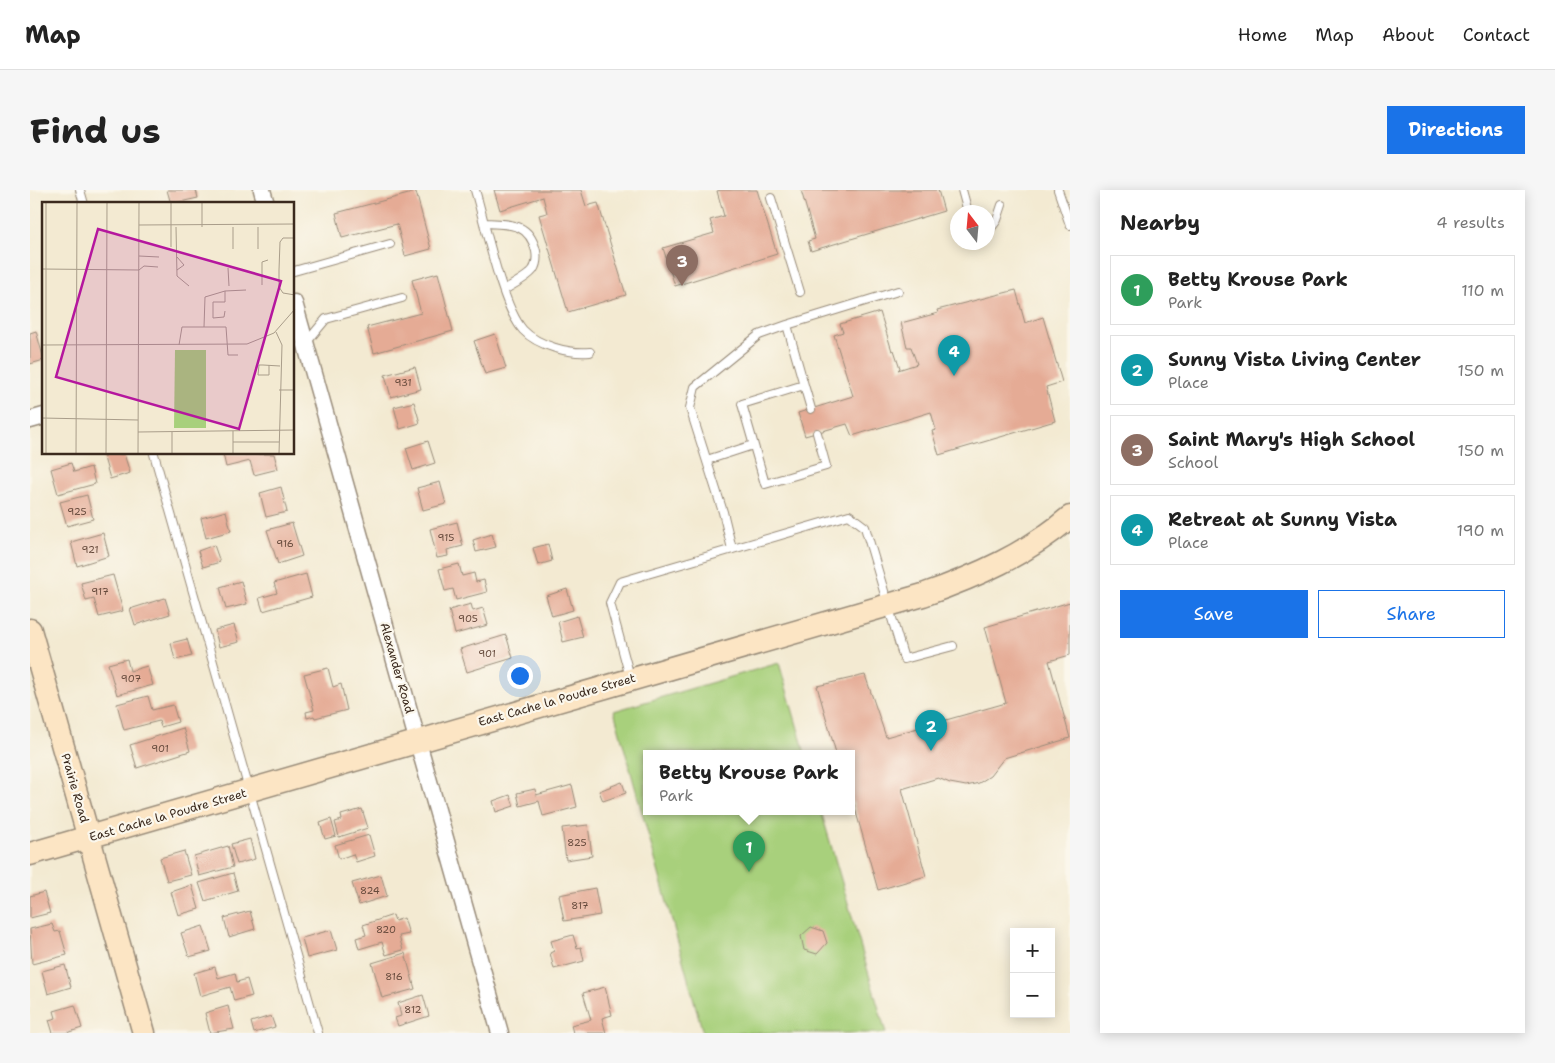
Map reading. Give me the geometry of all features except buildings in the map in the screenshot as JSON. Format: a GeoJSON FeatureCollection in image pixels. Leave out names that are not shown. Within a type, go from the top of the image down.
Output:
{"type":"FeatureCollection","features":[{"type":"Feature","properties":{"kind":"street","name":"Alexander Road"},"geometry":{"type":"LineString","coordinates":[[295,312],[299,346],[417,741],[500,1033]]}},
{"type":"Feature","properties":{"kind":"street","name":"East Cache la Poudre Street"},"geometry":{"type":"LineString","coordinates":[[30,854],[923,595],[984,572],[1019,554],[1070,517]]}},
{"type":"Feature","properties":{"kind":"street","name":"Prairie Road"},"geometry":{"type":"LineString","coordinates":[[30,630],[144,1033]]}},
{"type":"Feature","properties":{"kind":"lane"},"geometry":{"type":"LineString","coordinates":[[475,190],[504,290],[514,317],[524,332],[553,346],[578,353],[590,352]]}},
{"type":"Feature","properties":{"kind":"lane"},"geometry":{"type":"LineString","coordinates":[[962,190],[966,205]]}},
{"type":"Feature","properties":{"kind":"lane"},"geometry":{"type":"LineString","coordinates":[[1058,190],[1070,225]]}},
{"type":"Feature","properties":{"kind":"lane"},"geometry":{"type":"LineString","coordinates":[[771,198],[800,292]]}},
{"type":"Feature","properties":{"kind":"lane"},"geometry":{"type":"LineString","coordinates":[[995,223],[1002,205]]}},
{"type":"Feature","properties":{"kind":"lane"},"geometry":{"type":"LineString","coordinates":[[484,223],[520,227],[528,232],[535,249],[537,258],[533,269],[504,290]]}},
{"type":"Feature","properties":{"kind":"lane"},"geometry":{"type":"LineString","coordinates":[[295,271],[390,244]]}},
{"type":"Feature","properties":{"kind":"lane"},"geometry":{"type":"LineString","coordinates":[[732,549],[690,408],[695,387],[759,335],[898,291]]}},
{"type":"Feature","properties":{"kind":"lane"},"geometry":{"type":"LineString","coordinates":[[299,346],[326,319],[402,298]]}},
{"type":"Feature","properties":{"kind":"lane"},"geometry":{"type":"LineString","coordinates":[[787,325],[811,409]]}},
{"type":"Feature","properties":{"kind":"lane"},"geometry":{"type":"LineString","coordinates":[[804,385],[742,404],[765,484],[826,466],[817,433]]}},
{"type":"Feature","properties":{"kind":"lane"},"geometry":{"type":"LineString","coordinates":[[707,460],[753,445]]}},
{"type":"Feature","properties":{"kind":"lane"},"geometry":{"type":"LineString","coordinates":[[154,455],[318,1033]]}},
{"type":"Feature","properties":{"kind":"lane"},"geometry":{"type":"LineString","coordinates":[[631,679],[610,603],[620,582],[850,515],[865,527],[904,659],[953,646]]}},
{"type":"Feature","properties":{"kind":"green space"},"geometry":{"type":"Polygon","coordinates":[[[779,663],[804,750],[643,750],[643,815],[822,815],[886,1033],[703,1033],[614,711],[779,663]]]}},
{"type":"Feature","properties":{"kind":"place","name":"Saint Mary's High School"},"geometry":{"type":"Point","coordinates":[682,286]}},
{"type":"Feature","properties":{"kind":"place","name":"Retreat at Sunny Vista"},"geometry":{"type":"Point","coordinates":[954,376]}},
{"type":"Feature","properties":{"kind":"place","name":"Sunny Vista Living Center"},"geometry":{"type":"Point","coordinates":[931,751]}},
{"type":"Feature","properties":{"kind":"place","name":"Betty Krouse Park"},"geometry":{"type":"Point","coordinates":[749,872]}}]}
